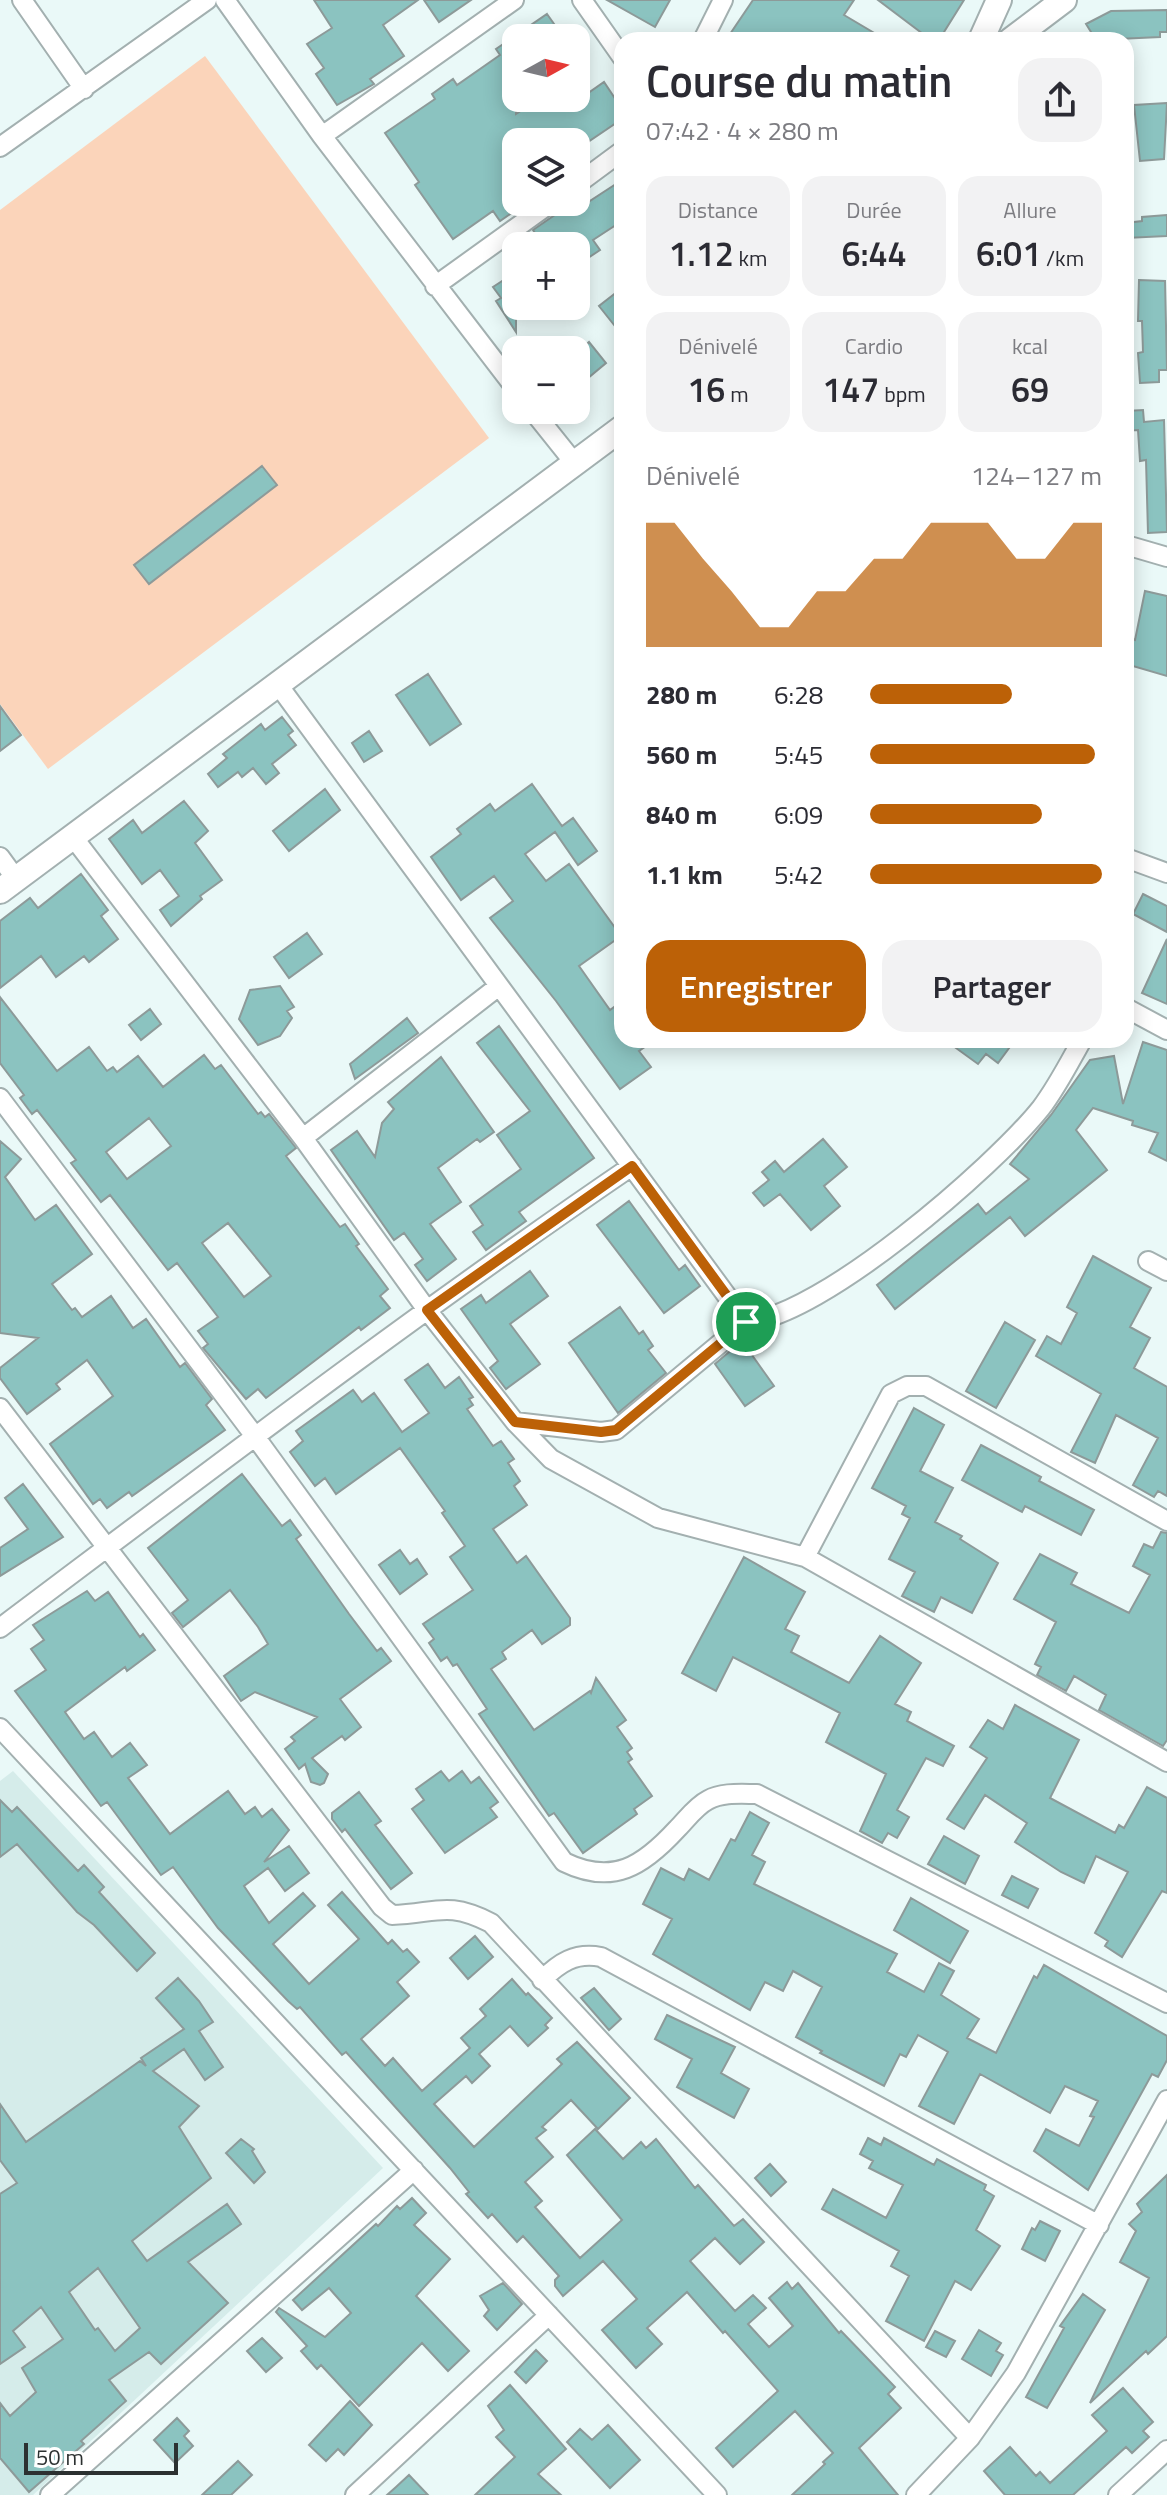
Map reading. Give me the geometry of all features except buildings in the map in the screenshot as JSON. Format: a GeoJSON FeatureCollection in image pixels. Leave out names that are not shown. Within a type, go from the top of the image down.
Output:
{"type":"FeatureCollection","features":[{"type":"Feature","properties":{"kind":"main road"},"geometry":{"type":"LineString","coordinates":[[985,32],[999,0]]}},
{"type":"Feature","properties":{"kind":"main road"},"geometry":{"type":"LineString","coordinates":[[1022,32],[1064,0]]}},
{"type":"Feature","properties":{"kind":"main road"},"geometry":{"type":"LineString","coordinates":[[8,885],[614,434]]}},
{"type":"Feature","properties":{"kind":"street"},"geometry":{"type":"LineString","coordinates":[[22,0],[84,89]]}},
{"type":"Feature","properties":{"kind":"street"},"geometry":{"type":"LineString","coordinates":[[0,147],[207,0]]}},
{"type":"Feature","properties":{"kind":"street"},"geometry":{"type":"LineString","coordinates":[[225,0],[322,136],[502,371]]}},
{"type":"Feature","properties":{"kind":"street"},"geometry":{"type":"LineString","coordinates":[[322,136],[514,0]]}},
{"type":"Feature","properties":{"kind":"street"},"geometry":{"type":"LineString","coordinates":[[582,0],[614,46]]}},
{"type":"Feature","properties":{"kind":"street"},"geometry":{"type":"LineString","coordinates":[[707,32],[723,0]]}},
{"type":"Feature","properties":{"kind":"street"},"geometry":{"type":"LineString","coordinates":[[590,175],[614,157]]}},
{"type":"Feature","properties":{"kind":"street"},"geometry":{"type":"LineString","coordinates":[[435,286],[532,216]]}},
{"type":"Feature","properties":{"kind":"street"},"geometry":{"type":"LineString","coordinates":[[543,424],[576,465]]}},
{"type":"Feature","properties":{"kind":"street"},"geometry":{"type":"LineString","coordinates":[[1134,547],[1167,557]]}},
{"type":"Feature","properties":{"kind":"street"},"geometry":{"type":"LineString","coordinates":[[279,686],[746,1322]]}},
{"type":"Feature","properties":{"kind":"street"},"geometry":{"type":"LineString","coordinates":[[73,837],[303,1138],[427,1310],[515,1422],[551,1459],[658,1518],[805,1557],[1167,1762]]}},
{"type":"Feature","properties":{"kind":"street"},"geometry":{"type":"LineString","coordinates":[[0,857],[8,885]]}},
{"type":"Feature","properties":{"kind":"street"},"geometry":{"type":"LineString","coordinates":[[1134,861],[1167,873]]}},
{"type":"Feature","properties":{"kind":"street"},"geometry":{"type":"LineString","coordinates":[[303,1138],[499,986]]}},
{"type":"Feature","properties":{"kind":"street"},"geometry":{"type":"LineString","coordinates":[[1134,1012],[1167,1030]]}},
{"type":"Feature","properties":{"kind":"street"},"geometry":{"type":"LineString","coordinates":[[515,1422],[590,1431],[616,1430],[746,1322],[780,1314],[839,1283],[952,1194],[1040,1109],[1077,1048]]}},
{"type":"Feature","properties":{"kind":"street"},"geometry":{"type":"LineString","coordinates":[[0,1098],[254,1435],[564,1862],[586,1873],[612,1873],[637,1865],[709,1799],[733,1794],[757,1794],[1167,2003]]}},
{"type":"Feature","properties":{"kind":"street"},"geometry":{"type":"LineString","coordinates":[[0,1628],[254,1435],[632,1166]]}},
{"type":"Feature","properties":{"kind":"street"},"geometry":{"type":"LineString","coordinates":[[1148,1261],[1167,1271]]}},
{"type":"Feature","properties":{"kind":"street"},"geometry":{"type":"LineString","coordinates":[[805,1557],[877,1417],[891,1394],[907,1386],[926,1386],[1167,1521]]}},
{"type":"Feature","properties":{"kind":"street"},"geometry":{"type":"LineString","coordinates":[[0,1408],[382,1907],[392,1915],[444,1909],[467,1911],[491,1923],[970,2438]]}},
{"type":"Feature","properties":{"kind":"street"},"geometry":{"type":"LineString","coordinates":[[3,1738],[549,2315],[704,2491]]}},
{"type":"Feature","properties":{"kind":"street"},"geometry":{"type":"LineString","coordinates":[[542,1980],[556,1965],[572,1958],[588,1955],[601,1957],[1099,2225]]}},
{"type":"Feature","properties":{"kind":"street"},"geometry":{"type":"LineString","coordinates":[[916,2495],[970,2438],[1016,2373],[1167,2100]]}},
{"type":"Feature","properties":{"kind":"street"},"geometry":{"type":"LineString","coordinates":[[50,2495],[414,2170]]}},
{"type":"Feature","properties":{"kind":"street"},"geometry":{"type":"LineString","coordinates":[[355,2495],[549,2315]]}},
{"type":"Feature","properties":{"kind":"street"},"geometry":{"type":"LineString","coordinates":[[1118,2495],[1167,2450]]}},
{"type":"Feature","properties":{"kind":"shaded area"},"geometry":{"type":"Polygon","coordinates":[[[205,56],[489,438],[48,769],[0,704],[0,210],[205,56]]]}},
{"type":"Feature","properties":{"kind":"shaded area"},"geometry":{"type":"Polygon","coordinates":[[[13,1771],[383,2168],[33,2495],[0,2495],[0,1781],[13,1771]]]}},
{"type":"Feature","properties":{"kind":"route"},"geometry":{"type":"LineString","coordinates":[[632,1166],[746,1322],[632,1418],[616,1430],[601,1432],[515,1422],[427,1310],[632,1166]]}}]}
